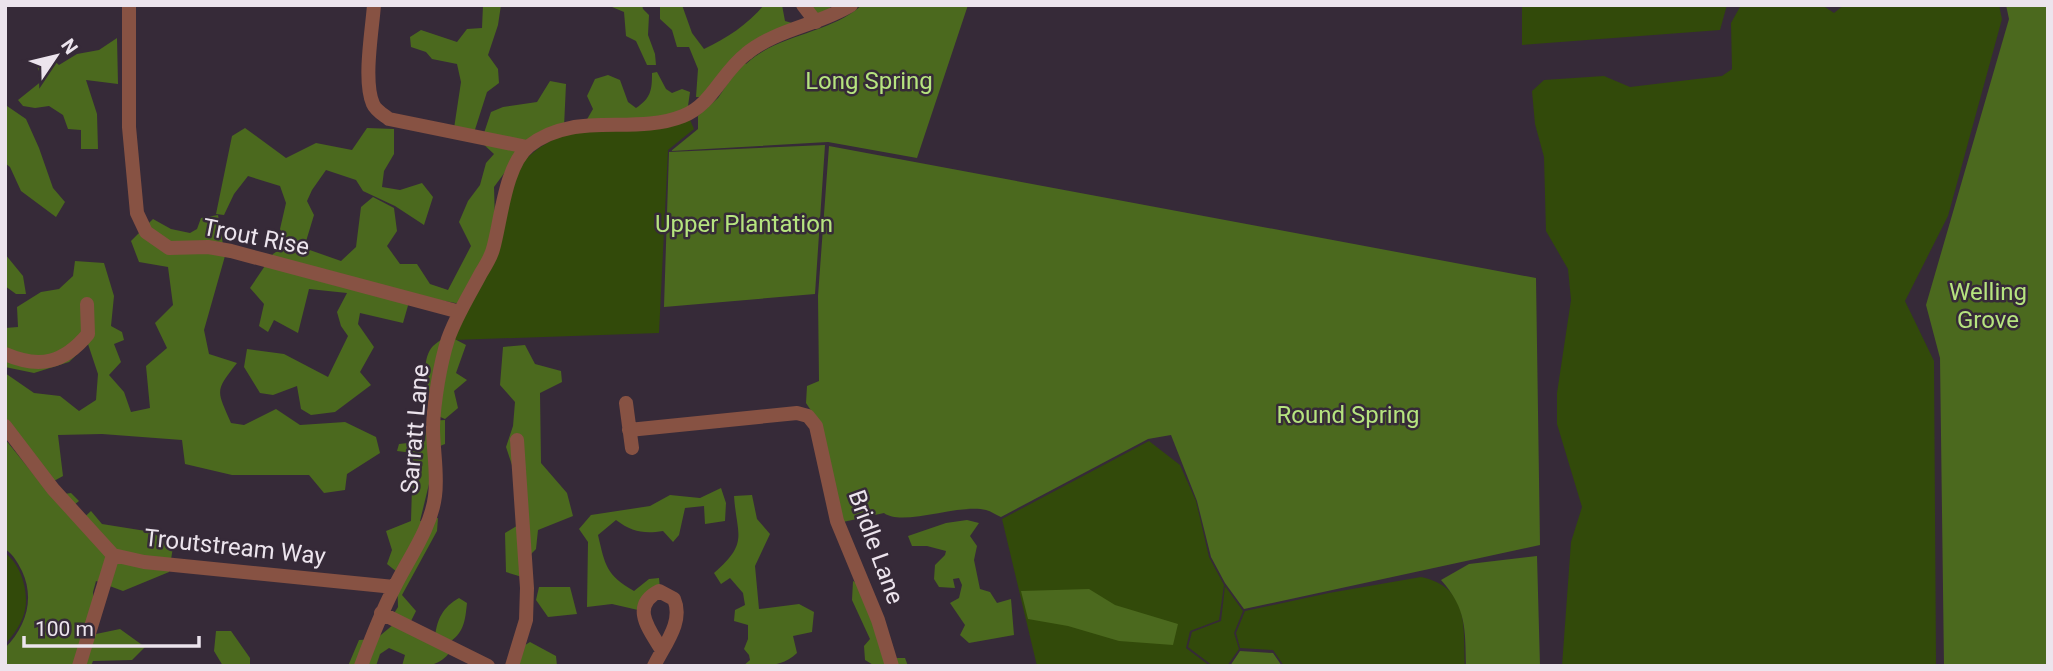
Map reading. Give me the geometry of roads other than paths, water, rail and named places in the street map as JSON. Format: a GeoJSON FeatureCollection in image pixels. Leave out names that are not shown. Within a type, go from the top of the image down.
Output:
{"type":"FeatureCollection","features":[{"type":"Feature","properties":{"kind":"street","name":"Trout Rise"},"geometry":{"type":"LineString","coordinates":[[129,5],[129,127],[132,172],[137,213],[146,232],[169,248],[208,247],[232,251],[460,312]]}},
{"type":"Feature","properties":{"kind":"street"},"geometry":{"type":"LineString","coordinates":[[374,5],[370,65],[370,93],[374,107],[390,119],[527,147],[548,134],[581,125],[650,124],[684,116],[713,95],[746,53],[778,36],[851,5]]}},
{"type":"Feature","properties":{"kind":"street"},"geometry":{"type":"LineString","coordinates":[[803,5],[816,22]]}},
{"type":"Feature","properties":{"kind":"street","name":"Sarratt Lane"},"geometry":{"type":"LineString","coordinates":[[361,666],[381,613],[424,530],[435,497],[433,425],[442,362],[460,312],[493,251],[502,203],[517,162],[527,147]]}},
{"type":"Feature","properties":{"kind":"street"},"geometry":{"type":"LineString","coordinates":[[5,354],[23,362],[47,362],[75,350],[88,334],[87,304]]}},
{"type":"Feature","properties":{"kind":"street"},"geometry":{"type":"LineString","coordinates":[[626,403],[632,449]]}},
{"type":"Feature","properties":{"kind":"street","name":"Bridle Lane"},"geometry":{"type":"LineString","coordinates":[[629,430],[797,413],[808,416],[816,426],[837,521],[878,620],[892,666]]}},
{"type":"Feature","properties":{"kind":"street","name":"Troutstream Way"},"geometry":{"type":"LineString","coordinates":[[5,426],[53,489],[113,555],[144,562],[394,587]]}},
{"type":"Feature","properties":{"kind":"street"},"geometry":{"type":"LineString","coordinates":[[512,666],[526,620],[527,588],[517,440]]}},
{"type":"Feature","properties":{"kind":"street"},"geometry":{"type":"LineString","coordinates":[[79,666],[113,555]]}},
{"type":"Feature","properties":{"kind":"street"},"geometry":{"type":"LineString","coordinates":[[381,613],[488,666]]}},
{"type":"Feature","properties":{"kind":"street"},"geometry":{"type":"LineString","coordinates":[[654,666],[662,649]]}},
{"type":"Feature","properties":{"kind":"park label","name":"Long Spring"},"geometry":{"type":"Point","coordinates":[869,81]}},
{"type":"Feature","properties":{"kind":"park label","name":"Upper Plantation"},"geometry":{"type":"Point","coordinates":[744,224]}},
{"type":"Feature","properties":{"kind":"park label","name":"Welling Grove"},"geometry":{"type":"Point","coordinates":[1988,306]}},
{"type":"Feature","properties":{"kind":"park label","name":"Round Spring"},"geometry":{"type":"Point","coordinates":[1348,415]}}]}
